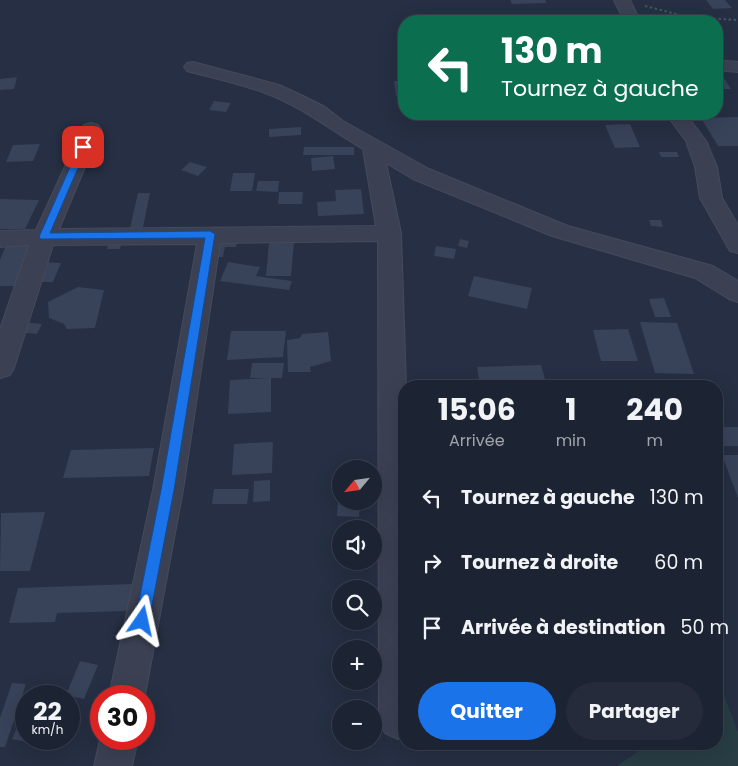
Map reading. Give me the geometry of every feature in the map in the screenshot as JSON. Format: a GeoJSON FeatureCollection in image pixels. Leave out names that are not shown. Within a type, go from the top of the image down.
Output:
{"type":"FeatureCollection","features":[{"type":"Feature","properties":{"kind":"street"},"geometry":{"type":"LineString","coordinates":[[622,0],[629,15]]}},
{"type":"Feature","properties":{"kind":"street"},"geometry":{"type":"LineString","coordinates":[[723,66],[738,67]]}},
{"type":"Feature","properties":{"kind":"street"},"geometry":{"type":"LineString","coordinates":[[193,67],[272,89],[294,98],[318,111],[336,125],[421,174],[550,227],[704,272],[738,293]]}},
{"type":"Feature","properties":{"kind":"street"},"geometry":{"type":"LineString","coordinates":[[680,120],[696,141],[706,167],[710,198],[738,245]]}},
{"type":"Feature","properties":{"kind":"street"},"geometry":{"type":"LineString","coordinates":[[0,368],[44,237],[91,129]]}},
{"type":"Feature","properties":{"kind":"street"},"geometry":{"type":"LineString","coordinates":[[373,147],[389,233],[398,720]]}},
{"type":"Feature","properties":{"kind":"street"},"geometry":{"type":"LineString","coordinates":[[0,239],[210,234],[337,235],[389,233]]}},
{"type":"Feature","properties":{"kind":"street"},"geometry":{"type":"LineString","coordinates":[[129,685],[168,490],[210,234]]}},
{"type":"Feature","properties":{"kind":"street"},"geometry":{"type":"LineString","coordinates":[[113,766],[117,750]]}},
{"type":"Feature","properties":{"kind":"path"},"geometry":{"type":"LineString","coordinates":[[622,0],[680,15]]}},
{"type":"Feature","properties":{"kind":"path"},"geometry":{"type":"LineString","coordinates":[[723,19],[738,20]]}},
{"type":"Feature","properties":{"kind":"shaded area"},"geometry":{"type":"Polygon","coordinates":[[[723,693],[738,732],[738,766],[617,766],[640,750],[723,750],[723,693]]]}},
{"type":"Feature","properties":{"kind":"building"},"geometry":{"type":"Polygon","coordinates":[[[510,0],[545,0],[547,3],[512,4],[510,0]]]}},
{"type":"Feature","properties":{"kind":"building"},"geometry":{"type":"Polygon","coordinates":[[[706,0],[725,0],[732,8],[713,9],[706,0]]]}},
{"type":"Feature","properties":{"kind":"building"},"geometry":{"type":"Polygon","coordinates":[[[17,77],[14,89],[0,90],[0,79],[17,77]]]}},
{"type":"Feature","properties":{"kind":"building"},"geometry":{"type":"Polygon","coordinates":[[[723,77],[731,89],[723,89],[723,77]]]}},
{"type":"Feature","properties":{"kind":"building"},"geometry":{"type":"Polygon","coordinates":[[[394,81],[398,81],[398,96],[396,96],[394,81]]]}},
{"type":"Feature","properties":{"kind":"building"},"geometry":{"type":"Polygon","coordinates":[[[214,101],[231,103],[226,112],[209,110],[214,101]]]}},
{"type":"Feature","properties":{"kind":"building"},"geometry":{"type":"Polygon","coordinates":[[[723,117],[738,117],[738,146],[718,146],[702,120],[723,120],[723,117]]]}},
{"type":"Feature","properties":{"kind":"building"},"geometry":{"type":"Polygon","coordinates":[[[630,124],[640,147],[615,148],[605,125],[630,124]]]}},
{"type":"Feature","properties":{"kind":"building"},"geometry":{"type":"Polygon","coordinates":[[[301,127],[301,135],[269,137],[269,129],[301,127]]]}},
{"type":"Feature","properties":{"kind":"building"},"geometry":{"type":"Polygon","coordinates":[[[40,144],[33,161],[6,162],[13,145],[40,144]]]}},
{"type":"Feature","properties":{"kind":"building"},"geometry":{"type":"Polygon","coordinates":[[[304,147],[354,147],[354,155],[303,155],[304,147]]]}},
{"type":"Feature","properties":{"kind":"building"},"geometry":{"type":"Polygon","coordinates":[[[659,152],[677,152],[679,157],[661,157],[659,152]]]}},
{"type":"Feature","properties":{"kind":"building"},"geometry":{"type":"Polygon","coordinates":[[[333,156],[335,169],[312,171],[311,158],[333,156]]]}},
{"type":"Feature","properties":{"kind":"building"},"geometry":{"type":"Polygon","coordinates":[[[190,162],[207,167],[198,176],[181,170],[190,162]]]}},
{"type":"Feature","properties":{"kind":"building"},"geometry":{"type":"Polygon","coordinates":[[[233,173],[255,173],[252,191],[230,191],[233,173]]]}},
{"type":"Feature","properties":{"kind":"building"},"geometry":{"type":"Polygon","coordinates":[[[258,181],[279,181],[278,192],[256,191],[258,181]]]}},
{"type":"Feature","properties":{"kind":"building"},"geometry":{"type":"Polygon","coordinates":[[[361,189],[364,214],[318,216],[317,202],[336,201],[335,190],[361,189]]]}},
{"type":"Feature","properties":{"kind":"building"},"geometry":{"type":"Polygon","coordinates":[[[279,192],[303,192],[302,204],[278,204],[279,192]]]}},
{"type":"Feature","properties":{"kind":"building"},"geometry":{"type":"Polygon","coordinates":[[[138,193],[150,193],[143,227],[130,228],[138,193]]]}},
{"type":"Feature","properties":{"kind":"building"},"geometry":{"type":"Polygon","coordinates":[[[0,199],[39,200],[25,229],[0,229],[0,199]]]}},
{"type":"Feature","properties":{"kind":"building"},"geometry":{"type":"Polygon","coordinates":[[[649,220],[661,220],[663,227],[651,226],[649,220]]]}},
{"type":"Feature","properties":{"kind":"building"},"geometry":{"type":"Polygon","coordinates":[[[217,238],[238,239],[236,247],[225,247],[223,257],[212,257],[217,238]]]}},
{"type":"Feature","properties":{"kind":"building"},"geometry":{"type":"Polygon","coordinates":[[[460,239],[469,241],[467,248],[458,246],[460,239]]]}},
{"type":"Feature","properties":{"kind":"building"},"geometry":{"type":"Polygon","coordinates":[[[109,240],[122,240],[120,249],[107,249],[109,240]]]}},
{"type":"Feature","properties":{"kind":"building"},"geometry":{"type":"Polygon","coordinates":[[[269,242],[294,242],[291,276],[266,276],[269,242]]]}},
{"type":"Feature","properties":{"kind":"building"},"geometry":{"type":"Polygon","coordinates":[[[32,244],[18,286],[0,286],[0,260],[6,245],[32,244]]]}},
{"type":"Feature","properties":{"kind":"building"},"geometry":{"type":"Polygon","coordinates":[[[436,246],[456,249],[454,259],[434,256],[436,246]]]}},
{"type":"Feature","properties":{"kind":"building"},"geometry":{"type":"Polygon","coordinates":[[[41,262],[61,263],[53,282],[32,282],[41,262]]]}},
{"type":"Feature","properties":{"kind":"building"},"geometry":{"type":"Polygon","coordinates":[[[228,262],[260,267],[256,276],[292,281],[289,290],[220,281],[228,262]]]}},
{"type":"Feature","properties":{"kind":"building"},"geometry":{"type":"Polygon","coordinates":[[[474,276],[532,288],[527,309],[468,296],[474,276]]]}},
{"type":"Feature","properties":{"kind":"building"},"geometry":{"type":"Polygon","coordinates":[[[78,287],[104,290],[95,328],[67,329],[64,324],[49,318],[48,302],[78,287]]]}},
{"type":"Feature","properties":{"kind":"building"},"geometry":{"type":"Polygon","coordinates":[[[664,298],[671,317],[655,317],[649,299],[664,298]]]}},
{"type":"Feature","properties":{"kind":"building"},"geometry":{"type":"Polygon","coordinates":[[[22,322],[42,324],[37,334],[16,332],[22,322]]]}},
{"type":"Feature","properties":{"kind":"building"},"geometry":{"type":"Polygon","coordinates":[[[640,322],[677,323],[694,374],[655,373],[640,322]]]}},
{"type":"Feature","properties":{"kind":"building"},"geometry":{"type":"Polygon","coordinates":[[[628,329],[638,361],[601,361],[593,330],[628,329]]]}},
{"type":"Feature","properties":{"kind":"building"},"geometry":{"type":"Polygon","coordinates":[[[231,331],[286,331],[283,357],[227,360],[231,331]]]}},
{"type":"Feature","properties":{"kind":"building"},"geometry":{"type":"Polygon","coordinates":[[[328,332],[331,361],[310,367],[311,372],[288,372],[287,340],[300,338],[302,334],[328,332]]]}},
{"type":"Feature","properties":{"kind":"building"},"geometry":{"type":"Polygon","coordinates":[[[252,363],[284,363],[282,378],[271,378],[271,412],[228,414],[230,380],[269,378],[250,378],[252,363]]]}},
{"type":"Feature","properties":{"kind":"building"},"geometry":{"type":"Polygon","coordinates":[[[541,365],[545,380],[479,380],[477,367],[541,365]]]}},
{"type":"Feature","properties":{"kind":"building"},"geometry":{"type":"Polygon","coordinates":[[[723,427],[738,427],[738,446],[723,446],[723,427]]]}},
{"type":"Feature","properties":{"kind":"building"},"geometry":{"type":"Polygon","coordinates":[[[273,442],[272,473],[232,475],[234,444],[273,442]]]}},
{"type":"Feature","properties":{"kind":"building"},"geometry":{"type":"Polygon","coordinates":[[[154,448],[149,476],[63,478],[71,450],[154,448]]]}},
{"type":"Feature","properties":{"kind":"building"},"geometry":{"type":"Polygon","coordinates":[[[723,455],[738,455],[738,498],[723,458],[723,455]]]}},
{"type":"Feature","properties":{"kind":"building"},"geometry":{"type":"Polygon","coordinates":[[[270,480],[270,501],[253,502],[254,481],[270,480]]]}},
{"type":"Feature","properties":{"kind":"building"},"geometry":{"type":"Polygon","coordinates":[[[214,489],[249,489],[247,504],[212,504],[214,489]]]}},
{"type":"Feature","properties":{"kind":"building"},"geometry":{"type":"Polygon","coordinates":[[[337,510],[359,510],[359,517],[337,516],[337,510]]]}},
{"type":"Feature","properties":{"kind":"building"},"geometry":{"type":"Polygon","coordinates":[[[45,512],[30,571],[0,571],[1,513],[45,512]]]}},
{"type":"Feature","properties":{"kind":"building"},"geometry":{"type":"Polygon","coordinates":[[[132,584],[128,611],[57,613],[55,622],[9,623],[18,588],[132,584]]]}},
{"type":"Feature","properties":{"kind":"building"},"geometry":{"type":"Polygon","coordinates":[[[80,661],[98,665],[84,699],[80,698],[80,685],[70,685],[80,661]]]}},
{"type":"Feature","properties":{"kind":"building"},"geometry":{"type":"Polygon","coordinates":[[[12,683],[26,684],[15,685],[15,717],[5,747],[0,747],[0,718],[12,683]]]}},
{"type":"Feature","properties":{"kind":"route"},"geometry":{"type":"LineString","coordinates":[[83,147],[44,237],[210,234],[168,490],[142,621]]}}]}
